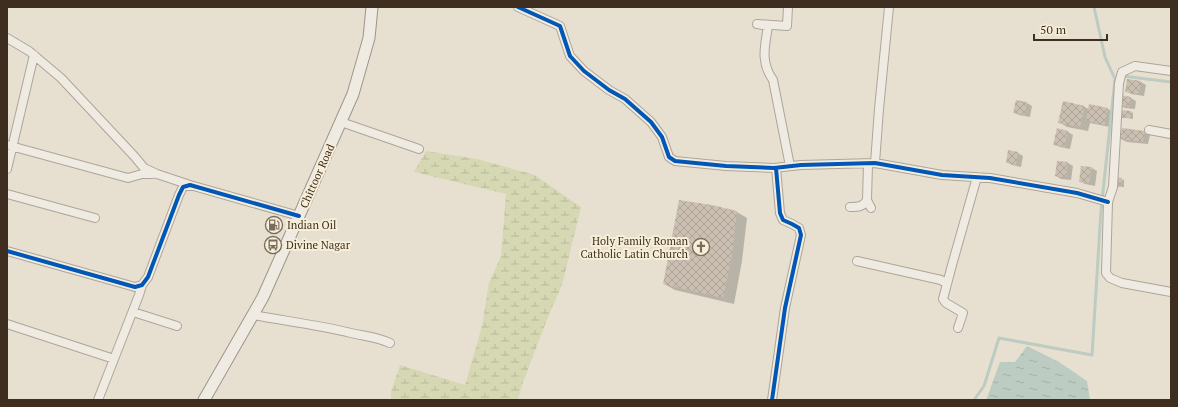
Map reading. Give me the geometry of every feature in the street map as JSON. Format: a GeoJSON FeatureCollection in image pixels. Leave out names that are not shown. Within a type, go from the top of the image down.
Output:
{"type":"FeatureCollection","features":[{"type":"Feature","properties":{"kind":"main road","name":"Chittoor Road"},"geometry":{"type":"LineString","coordinates":[[204,400],[263,297],[353,94],[369,38],[372,7]]}},
{"type":"Feature","properties":{"kind":"street"},"geometry":{"type":"LineString","coordinates":[[518,7],[560,26],[570,56],[584,71],[609,90],[625,99],[651,122],[662,137],[669,157],[675,161],[726,166],[776,168],[790,166],[872,163],[942,175],[990,178],[1077,193],[1108,202]]}},
{"type":"Feature","properties":{"kind":"street"},"geometry":{"type":"LineString","coordinates":[[788,7],[787,26],[757,24],[768,26],[764,56],[769,73],[774,80],[790,166]]}},
{"type":"Feature","properties":{"kind":"street"},"geometry":{"type":"LineString","coordinates":[[850,207],[865,205],[868,200],[889,7]]}},
{"type":"Feature","properties":{"kind":"street"},"geometry":{"type":"LineString","coordinates":[[7,38],[34,55],[61,78],[136,157],[144,168],[190,185],[299,216]]}},
{"type":"Feature","properties":{"kind":"street"},"geometry":{"type":"LineString","coordinates":[[7,169],[10,146],[34,55]]}},
{"type":"Feature","properties":{"kind":"street"},"geometry":{"type":"LineString","coordinates":[[1171,71],[1134,66],[1122,72],[1118,83],[1112,187],[1108,202],[1106,272],[1110,278],[1122,283],[1171,292]]}},
{"type":"Feature","properties":{"kind":"street"},"geometry":{"type":"LineString","coordinates":[[341,122],[419,148]]}},
{"type":"Feature","properties":{"kind":"street"},"geometry":{"type":"LineString","coordinates":[[1149,130],[1171,134]]}},
{"type":"Feature","properties":{"kind":"street"},"geometry":{"type":"LineString","coordinates":[[10,146],[128,178],[142,174],[157,174]]}},
{"type":"Feature","properties":{"kind":"street"},"geometry":{"type":"LineString","coordinates":[[772,400],[785,308],[801,235],[799,228],[783,220],[781,216],[776,168]]}},
{"type":"Feature","properties":{"kind":"street"},"geometry":{"type":"LineString","coordinates":[[958,328],[963,313],[946,304],[943,299],[977,177]]}},
{"type":"Feature","properties":{"kind":"street"},"geometry":{"type":"LineString","coordinates":[[98,400],[133,312],[142,285],[148,277],[179,195],[184,187],[190,185]]}},
{"type":"Feature","properties":{"kind":"street"},"geometry":{"type":"LineString","coordinates":[[7,194],[95,218]]}},
{"type":"Feature","properties":{"kind":"street"},"geometry":{"type":"LineString","coordinates":[[868,200],[871,208]]}},
{"type":"Feature","properties":{"kind":"street"},"geometry":{"type":"LineString","coordinates":[[7,251],[135,287],[142,285]]}},
{"type":"Feature","properties":{"kind":"street"},"geometry":{"type":"LineString","coordinates":[[857,261],[941,280],[947,284]]}},
{"type":"Feature","properties":{"kind":"street"},"geometry":{"type":"LineString","coordinates":[[133,312],[177,326]]}},
{"type":"Feature","properties":{"kind":"street"},"geometry":{"type":"LineString","coordinates":[[253,315],[377,337],[390,343]]}},
{"type":"Feature","properties":{"kind":"street"},"geometry":{"type":"LineString","coordinates":[[7,324],[114,359]]}},
{"type":"Feature","properties":{"kind":"green space"},"geometry":{"type":"Polygon","coordinates":[[[426,151],[477,159],[535,175],[581,207],[562,285],[548,317],[522,385],[518,400],[391,400],[391,392],[400,365],[465,385],[482,326],[489,283],[501,256],[506,194],[414,172],[426,151]]]}},
{"type":"Feature","properties":{"kind":"water"},"geometry":{"type":"Polygon","coordinates":[[[1027,346],[1059,362],[1087,381],[1090,400],[986,400],[1000,362],[1015,362],[1027,346]]]}},
{"type":"Feature","properties":{"kind":"building"},"geometry":{"type":"Polygon","coordinates":[[[1127,79],[1141,81],[1139,94],[1125,92],[1127,79]]]}},
{"type":"Feature","properties":{"kind":"building"},"geometry":{"type":"Polygon","coordinates":[[[1120,95],[1131,97],[1130,107],[1118,105],[1120,95]]]}},
{"type":"Feature","properties":{"kind":"building"},"geometry":{"type":"Polygon","coordinates":[[[1016,100],[1027,102],[1025,115],[1013,113],[1016,100]]]}},
{"type":"Feature","properties":{"kind":"building"},"geometry":{"type":"Polygon","coordinates":[[[1063,101],[1085,106],[1080,127],[1058,123],[1063,101]]]}},
{"type":"Feature","properties":{"kind":"building"},"geometry":{"type":"Polygon","coordinates":[[[1089,104],[1108,108],[1105,125],[1086,121],[1089,104]]]}},
{"type":"Feature","properties":{"kind":"building"},"geometry":{"type":"Polygon","coordinates":[[[1120,110],[1131,111],[1131,118],[1120,118],[1120,110]]]}},
{"type":"Feature","properties":{"kind":"building"},"geometry":{"type":"Polygon","coordinates":[[[1057,128],[1068,131],[1065,147],[1053,145],[1057,128]]]}},
{"type":"Feature","properties":{"kind":"building"},"geometry":{"type":"Polygon","coordinates":[[[1122,128],[1145,131],[1143,142],[1120,139],[1122,128]]]}},
{"type":"Feature","properties":{"kind":"building"},"geometry":{"type":"Polygon","coordinates":[[[1008,150],[1018,152],[1016,165],[1006,163],[1008,150]]]}},
{"type":"Feature","properties":{"kind":"building"},"geometry":{"type":"Polygon","coordinates":[[[1057,161],[1068,162],[1066,178],[1055,176],[1057,161]]]}},
{"type":"Feature","properties":{"kind":"building"},"geometry":{"type":"Polygon","coordinates":[[[1081,166],[1092,167],[1090,183],[1079,182],[1081,166]]]}},
{"type":"Feature","properties":{"kind":"building"},"geometry":{"type":"Polygon","coordinates":[[[1114,177],[1122,178],[1122,187],[1114,186],[1114,177]]]}},
{"type":"Feature","properties":{"kind":"building","name":"Holy Family Roman Catholic Latin Church"},"geometry":{"type":"Polygon","coordinates":[[[679,200],[712,205],[737,211],[732,255],[723,298],[663,284],[679,200]]]}},
{"type":"Feature","properties":{"kind":"waterway"},"geometry":{"type":"LineString","coordinates":[[974,400],[984,386],[999,338],[1092,355],[1101,210],[1115,79],[1105,57],[1094,7]]}},
{"type":"Feature","properties":{"kind":"waterway"},"geometry":{"type":"LineString","coordinates":[[1122,76],[1171,82]]}},
{"type":"Feature","properties":{"kind":"cycle path"},"geometry":{"type":"LineString","coordinates":[[518,7],[560,26],[570,56],[584,71],[609,90],[625,99],[651,122],[662,137],[669,157],[675,161],[726,166],[774,168],[801,165],[875,163],[942,175],[990,178],[1077,193],[1108,202]]}},
{"type":"Feature","properties":{"kind":"cycle path"},"geometry":{"type":"LineString","coordinates":[[772,400],[785,308],[801,235],[799,228],[783,220],[780,213],[776,168]]}},
{"type":"Feature","properties":{"kind":"cycle path"},"geometry":{"type":"LineString","coordinates":[[7,251],[135,287],[142,285],[148,277],[183,187],[190,185],[299,216]]}},
{"type":"Feature","properties":{"kind":"place","name":"Indian Oil"},"geometry":{"type":"Point","coordinates":[274,225]}},
{"type":"Feature","properties":{"kind":"place","name":"Divine Nagar"},"geometry":{"type":"Point","coordinates":[273,245]}},
{"type":"Feature","properties":{"kind":"place","name":"Holy Family Roman Catholic Latin Church"},"geometry":{"type":"Point","coordinates":[701,247]}}]}
